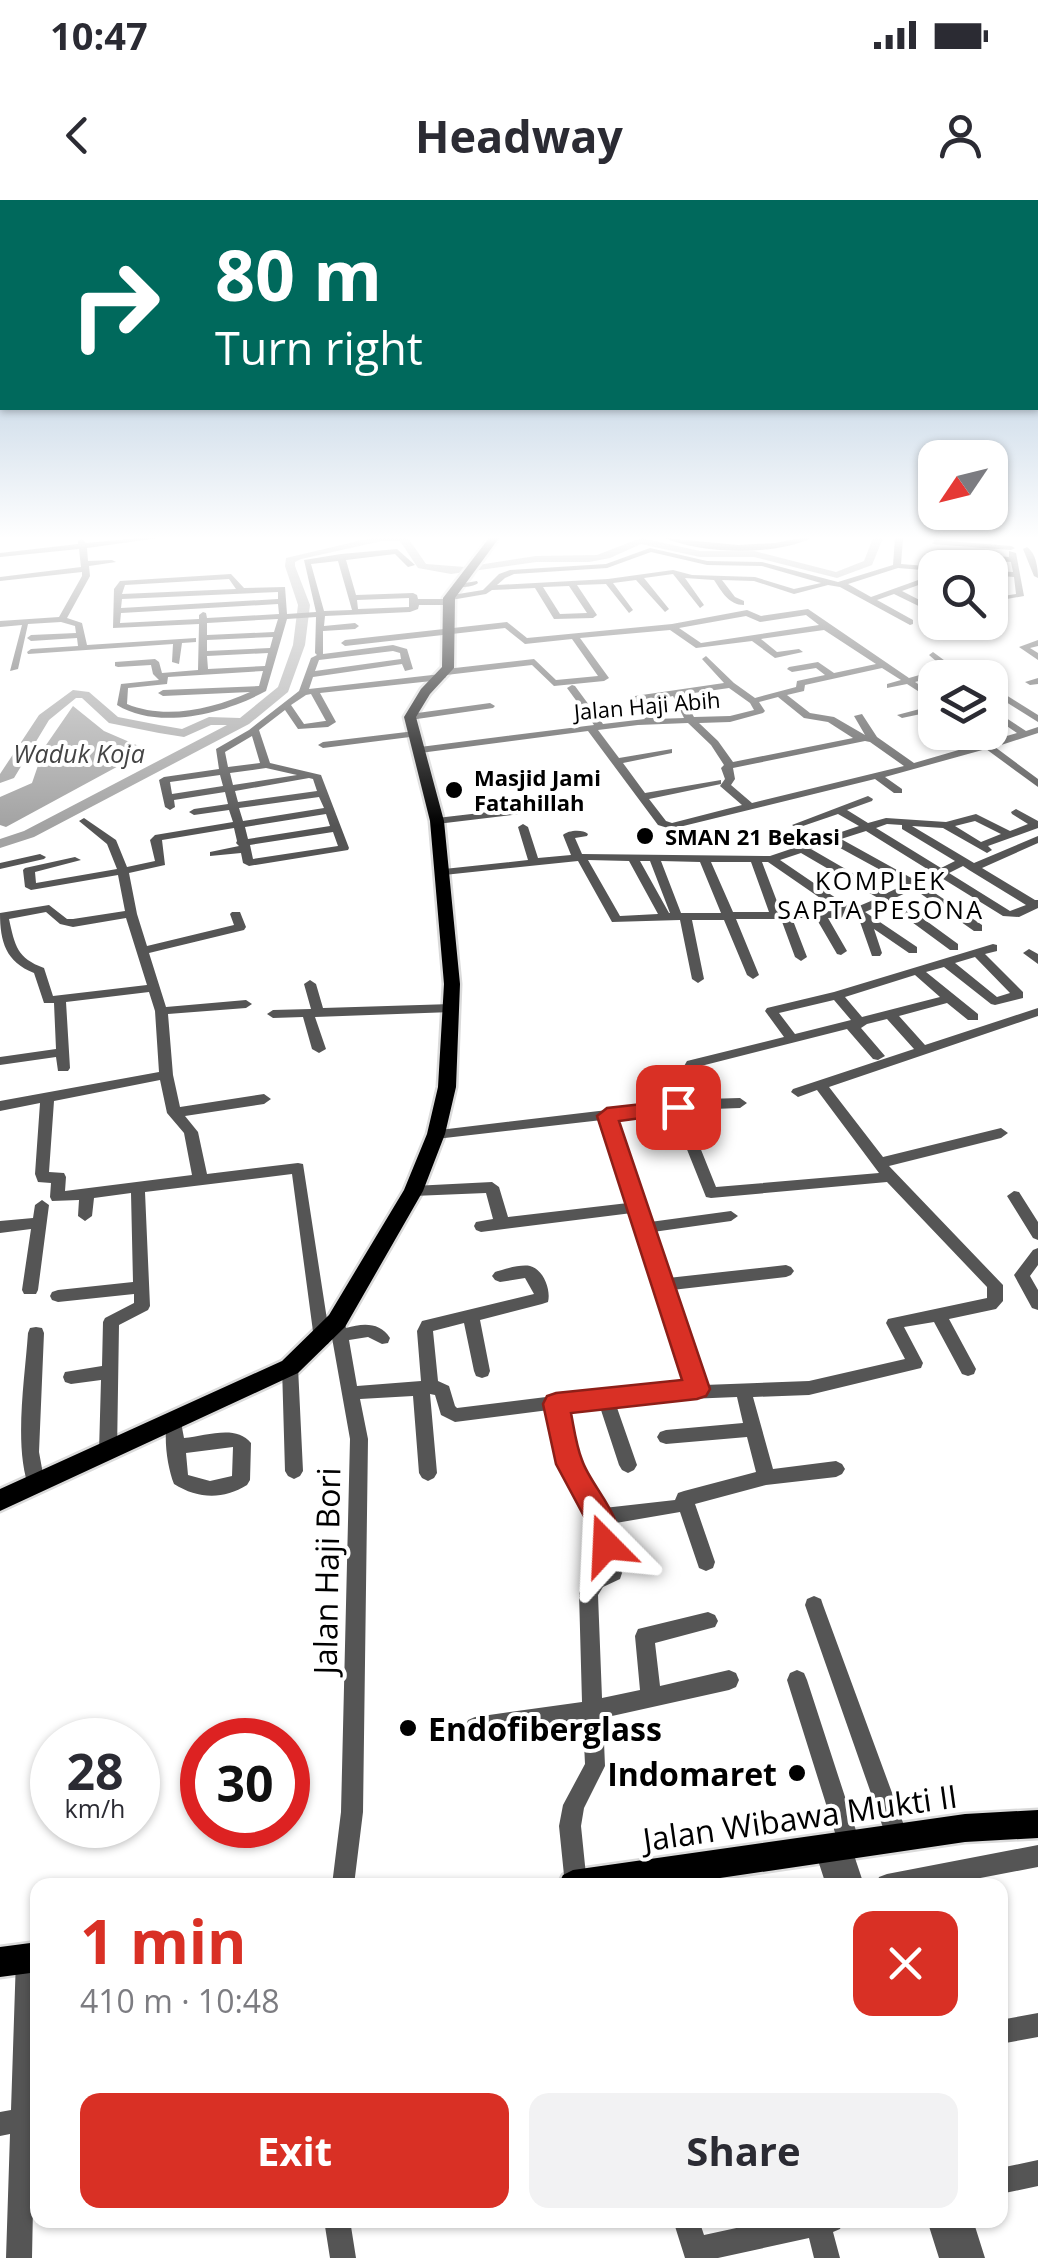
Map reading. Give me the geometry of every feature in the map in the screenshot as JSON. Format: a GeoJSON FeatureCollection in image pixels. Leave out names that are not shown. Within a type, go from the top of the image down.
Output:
{"type":"FeatureCollection","features":[{"type":"Feature","properties":{"kind":"main road"},"geometry":{"type":"LineString","coordinates":[[0,1500],[290,1367],[333,1332],[413,1191],[436,1134],[447,1086],[452,1008],[450,872],[410,717],[425,692],[443,674],[448,634]]}},
{"type":"Feature","properties":{"kind":"main road","name":"Jalan Wibawa Mukti II"},"geometry":{"type":"LineString","coordinates":[[625,1878],[966,1828],[1038,1824]]}},
{"type":"Feature","properties":{"kind":"street"},"geometry":{"type":"LineString","coordinates":[[14,670],[23,634]]}},
{"type":"Feature","properties":{"kind":"street"},"geometry":{"type":"LineString","coordinates":[[31,638],[81,634]]}},
{"type":"Feature","properties":{"kind":"street"},"geometry":{"type":"LineString","coordinates":[[82,634],[83,648]]}},
{"type":"Feature","properties":{"kind":"street"},"geometry":{"type":"LineString","coordinates":[[200,634],[204,672]]}},
{"type":"Feature","properties":{"kind":"street"},"geometry":{"type":"LineString","coordinates":[[31,652],[277,634]]}},
{"type":"Feature","properties":{"kind":"street"},"geometry":{"type":"LineString","coordinates":[[263,688],[127,684],[122,688],[121,703],[137,714],[209,709],[247,698],[263,688],[278,634]]}},
{"type":"Feature","properties":{"kind":"street"},"geometry":{"type":"LineString","coordinates":[[319,634],[320,653]]}},
{"type":"Feature","properties":{"kind":"street"},"geometry":{"type":"LineString","coordinates":[[345,643],[417,634]]}},
{"type":"Feature","properties":{"kind":"street"},"geometry":{"type":"LineString","coordinates":[[518,634],[526,641],[581,634]]}},
{"type":"Feature","properties":{"kind":"street"},"geometry":{"type":"LineString","coordinates":[[682,634],[699,646],[786,634]]}},
{"type":"Feature","properties":{"kind":"street"},"geometry":{"type":"LineString","coordinates":[[836,634],[918,688]]}},
{"type":"Feature","properties":{"kind":"street"},"geometry":{"type":"LineString","coordinates":[[754,638],[775,655],[799,652],[780,635]]}},
{"type":"Feature","properties":{"kind":"street"},"geometry":{"type":"LineString","coordinates":[[314,776],[227,789],[168,802],[165,780],[224,771],[266,765],[314,776],[346,846],[340,849],[252,864],[245,860],[227,789],[224,771],[220,751],[308,691],[534,662],[554,684],[604,678],[573,636]]}},
{"type":"Feature","properties":{"kind":"street"},"geometry":{"type":"LineString","coordinates":[[176,662],[178,641]]}},
{"type":"Feature","properties":{"kind":"street"},"geometry":{"type":"LineString","coordinates":[[1036,658],[1023,646],[1038,643]]}},
{"type":"Feature","properties":{"kind":"street"},"geometry":{"type":"LineString","coordinates":[[1014,645],[1036,658]]}},
{"type":"Feature","properties":{"kind":"street"},"geometry":{"type":"LineString","coordinates":[[286,704],[304,729],[331,722],[308,691],[314,658],[393,648],[404,651],[410,678]]}},
{"type":"Feature","properties":{"kind":"street"},"geometry":{"type":"LineString","coordinates":[[204,654],[275,650]]}},
{"type":"Feature","properties":{"kind":"street"},"geometry":{"type":"LineString","coordinates":[[933,655],[936,660]]}},
{"type":"Feature","properties":{"kind":"street"},"geometry":{"type":"LineString","coordinates":[[706,659],[753,701]]}},
{"type":"Feature","properties":{"kind":"street"},"geometry":{"type":"LineString","coordinates":[[309,675],[406,661]]}},
{"type":"Feature","properties":{"kind":"street"},"geometry":{"type":"LineString","coordinates":[[118,664],[156,662],[163,683],[162,713]]}},
{"type":"Feature","properties":{"kind":"street"},"geometry":{"type":"LineString","coordinates":[[801,686],[790,667],[818,665],[832,676]]}},
{"type":"Feature","properties":{"kind":"street","name":"Jalan Haji Abih"},"geometry":{"type":"LineString","coordinates":[[323,746],[418,742],[652,721],[730,719],[760,711],[753,701],[882,665]]}},
{"type":"Feature","properties":{"kind":"street"},"geometry":{"type":"LineString","coordinates":[[163,683],[204,672],[269,668]]}},
{"type":"Feature","properties":{"kind":"street"},"geometry":{"type":"LineString","coordinates":[[890,686],[918,678]]}},
{"type":"Feature","properties":{"kind":"street"},"geometry":{"type":"LineString","coordinates":[[652,721],[638,698],[731,685]]}},
{"type":"Feature","properties":{"kind":"street"},"geometry":{"type":"LineString","coordinates":[[572,688],[615,762],[664,825],[879,777],[957,750]]}},
{"type":"Feature","properties":{"kind":"street"},"geometry":{"type":"LineString","coordinates":[[780,694],[806,716],[831,718],[913,767]]}},
{"type":"Feature","properties":{"kind":"street"},"geometry":{"type":"LineString","coordinates":[[710,700],[679,700],[692,722],[727,761]]}},
{"type":"Feature","properties":{"kind":"street"},"geometry":{"type":"LineString","coordinates":[[1008,700],[1038,720]]}},
{"type":"Feature","properties":{"kind":"street"},"geometry":{"type":"LineString","coordinates":[[410,717],[490,706]]}},
{"type":"Feature","properties":{"kind":"street"},"geometry":{"type":"LineString","coordinates":[[902,715],[918,712]]}},
{"type":"Feature","properties":{"kind":"street"},"geometry":{"type":"LineString","coordinates":[[859,716],[869,738]]}},
{"type":"Feature","properties":{"kind":"street"},"geometry":{"type":"LineString","coordinates":[[1008,723],[1025,734]]}},
{"type":"Feature","properties":{"kind":"street"},"geometry":{"type":"LineString","coordinates":[[1008,739],[1038,730]]}},
{"type":"Feature","properties":{"kind":"street"},"geometry":{"type":"LineString","coordinates":[[254,731],[266,765]]}},
{"type":"Feature","properties":{"kind":"street"},"geometry":{"type":"LineString","coordinates":[[727,761],[869,738]]}},
{"type":"Feature","properties":{"kind":"street"},"geometry":{"type":"LineString","coordinates":[[999,750],[1035,779]]}},
{"type":"Feature","properties":{"kind":"street"},"geometry":{"type":"LineString","coordinates":[[615,762],[668,751]]}},
{"type":"Feature","properties":{"kind":"street"},"geometry":{"type":"LineString","coordinates":[[727,761],[764,751]]}},
{"type":"Feature","properties":{"kind":"street"},"geometry":{"type":"LineString","coordinates":[[727,761],[730,778],[725,786],[749,806]]}},
{"type":"Feature","properties":{"kind":"street"},"geometry":{"type":"LineString","coordinates":[[879,777],[898,792]]}},
{"type":"Feature","properties":{"kind":"street"},"geometry":{"type":"LineString","coordinates":[[642,797],[717,782]]}},
{"type":"Feature","properties":{"kind":"street"},"geometry":{"type":"LineString","coordinates":[[194,812],[323,792]]}},
{"type":"Feature","properties":{"kind":"street"},"geometry":{"type":"LineString","coordinates":[[797,824],[868,800]]}},
{"type":"Feature","properties":{"kind":"street"},"geometry":{"type":"LineString","coordinates":[[437,821],[565,806]]}},
{"type":"Feature","properties":{"kind":"street"},"geometry":{"type":"LineString","coordinates":[[75,860],[29,870],[31,887],[161,863],[154,840],[160,837],[331,810]]}},
{"type":"Feature","properties":{"kind":"street"},"geometry":{"type":"LineString","coordinates":[[838,810],[1007,914],[1015,915],[1036,904]]}},
{"type":"Feature","properties":{"kind":"street"},"geometry":{"type":"LineString","coordinates":[[1016,812],[1037,824]]}},
{"type":"Feature","properties":{"kind":"street"},"geometry":{"type":"LineString","coordinates":[[453,855],[450,872],[579,857],[771,859],[886,821],[946,825],[976,818],[1007,833]]}},
{"type":"Feature","properties":{"kind":"street"},"geometry":{"type":"LineString","coordinates":[[49,1201],[200,1177],[191,1132],[174,1113],[166,1075],[161,1011],[131,914],[123,870],[112,842],[84,821]]}},
{"type":"Feature","properties":{"kind":"street"},"geometry":{"type":"LineString","coordinates":[[902,824],[1036,904]]}},
{"type":"Feature","properties":{"kind":"street"},"geometry":{"type":"LineString","coordinates":[[980,846],[1037,824]]}},
{"type":"Feature","properties":{"kind":"street"},"geometry":{"type":"LineString","coordinates":[[946,825],[1000,856]]}},
{"type":"Feature","properties":{"kind":"street"},"geometry":{"type":"LineString","coordinates":[[214,854],[338,828]]}},
{"type":"Feature","properties":{"kind":"street"},"geometry":{"type":"LineString","coordinates":[[523,828],[534,862]]}},
{"type":"Feature","properties":{"kind":"street"},"geometry":{"type":"LineString","coordinates":[[582,834],[568,835],[616,920],[858,914],[938,873],[1034,844]]}},
{"type":"Feature","properties":{"kind":"street"},"geometry":{"type":"LineString","coordinates":[[832,839],[915,885],[978,928]]}},
{"type":"Feature","properties":{"kind":"street"},"geometry":{"type":"LineString","coordinates":[[802,849],[888,898],[954,947]]}},
{"type":"Feature","properties":{"kind":"street"},"geometry":{"type":"LineString","coordinates":[[0,866],[50,855]]}},
{"type":"Feature","properties":{"kind":"street"},"geometry":{"type":"LineString","coordinates":[[632,856],[676,917]]}},
{"type":"Feature","properties":{"kind":"street"},"geometry":{"type":"LineString","coordinates":[[654,856],[698,978]]}},
{"type":"Feature","properties":{"kind":"street"},"geometry":{"type":"LineString","coordinates":[[704,858],[753,975]]}},
{"type":"Feature","properties":{"kind":"street"},"geometry":{"type":"LineString","coordinates":[[755,859],[800,956]]}},
{"type":"Feature","properties":{"kind":"street"},"geometry":{"type":"LineString","coordinates":[[771,859],[913,950]]}},
{"type":"Feature","properties":{"kind":"street"},"geometry":{"type":"LineString","coordinates":[[131,914],[73,924],[64,922],[48,908],[2,917],[11,955],[22,965],[40,971],[48,1000],[154,988]]}},
{"type":"Feature","properties":{"kind":"street"},"geometry":{"type":"LineString","coordinates":[[142,951],[240,927],[236,914]]}},
{"type":"Feature","properties":{"kind":"street"},"geometry":{"type":"LineString","coordinates":[[820,914],[841,952]]}},
{"type":"Feature","properties":{"kind":"street"},"geometry":{"type":"LineString","coordinates":[[858,914],[876,953]]}},
{"type":"Feature","properties":{"kind":"street"},"geometry":{"type":"LineString","coordinates":[[793,1040],[771,1011],[920,973],[994,948]]}},
{"type":"Feature","properties":{"kind":"street"},"geometry":{"type":"LineString","coordinates":[[948,964],[994,1001],[1018,996],[978,954]]}},
{"type":"Feature","properties":{"kind":"street"},"geometry":{"type":"LineString","coordinates":[[920,973],[974,1017]]}},
{"type":"Feature","properties":{"kind":"street"},"geometry":{"type":"LineString","coordinates":[[310,984],[319,1049]]}},
{"type":"Feature","properties":{"kind":"street"},"geometry":{"type":"LineString","coordinates":[[842,994],[878,1056]]}},
{"type":"Feature","properties":{"kind":"street"},"geometry":{"type":"LineString","coordinates":[[60,999],[63,1068]]}},
{"type":"Feature","properties":{"kind":"street"},"geometry":{"type":"LineString","coordinates":[[700,1104],[687,1072],[692,1064],[949,999]]}},
{"type":"Feature","properties":{"kind":"street"},"geometry":{"type":"LineString","coordinates":[[161,1011],[246,1004]]}},
{"type":"Feature","properties":{"kind":"street"},"geometry":{"type":"LineString","coordinates":[[273,1014],[452,1008]]}},
{"type":"Feature","properties":{"kind":"street"},"geometry":{"type":"LineString","coordinates":[[798,1092],[1038,1012]]}},
{"type":"Feature","properties":{"kind":"street"},"geometry":{"type":"LineString","coordinates":[[892,1016],[920,1046]]}},
{"type":"Feature","properties":{"kind":"street"},"geometry":{"type":"LineString","coordinates":[[0,1061],[61,1052]]}},
{"type":"Feature","properties":{"kind":"street"},"geometry":{"type":"LineString","coordinates":[[0,1106],[166,1075]]}},
{"type":"Feature","properties":{"kind":"street"},"geometry":{"type":"LineString","coordinates":[[353,1394],[440,1388],[446,1410],[455,1415],[697,1389],[810,1388],[912,1364],[915,1360],[894,1324],[990,1305],[995,1285],[890,1176],[821,1086]]}},
{"type":"Feature","properties":{"kind":"street"},"geometry":{"type":"LineString","coordinates":[[174,1113],[264,1098]]}},
{"type":"Feature","properties":{"kind":"street"},"geometry":{"type":"LineString","coordinates":[[30,1290],[38,1224],[59,1177],[42,1178],[47,1100]]}},
{"type":"Feature","properties":{"kind":"street"},"geometry":{"type":"LineString","coordinates":[[436,1134],[700,1104],[740,1103]]}},
{"type":"Feature","properties":{"kind":"street"},"geometry":{"type":"LineString","coordinates":[[678,1107],[711,1192],[890,1176]]}},
{"type":"Feature","properties":{"kind":"street"},"geometry":{"type":"LineString","coordinates":[[607,1116],[697,1389]]}},
{"type":"Feature","properties":{"kind":"street"},"geometry":{"type":"LineString","coordinates":[[879,1163],[1001,1133]]}},
{"type":"Feature","properties":{"kind":"street","name":"Jalan Haji Bori"},"geometry":{"type":"LineString","coordinates":[[200,1177],[218,1180],[290,1166],[301,1171],[333,1332],[353,1394],[359,1439],[352,1812],[344,1878]]}},
{"type":"Feature","properties":{"kind":"street"},"geometry":{"type":"LineString","coordinates":[[108,1452],[112,1322],[142,1306],[138,1187]]}},
{"type":"Feature","properties":{"kind":"street"},"geometry":{"type":"LineString","coordinates":[[413,1191],[492,1187],[502,1223]]}},
{"type":"Feature","properties":{"kind":"street"},"geometry":{"type":"LineString","coordinates":[[86,1216],[88,1193]]}},
{"type":"Feature","properties":{"kind":"street"},"geometry":{"type":"LineString","coordinates":[[1014,1196],[1038,1234]]}},
{"type":"Feature","properties":{"kind":"street"},"geometry":{"type":"LineString","coordinates":[[481,1226],[637,1207]]}},
{"type":"Feature","properties":{"kind":"street"},"geometry":{"type":"LineString","coordinates":[[644,1228],[731,1216]]}},
{"type":"Feature","properties":{"kind":"street"},"geometry":{"type":"LineString","coordinates":[[0,1227],[38,1224]]}},
{"type":"Feature","properties":{"kind":"street"},"geometry":{"type":"LineString","coordinates":[[1038,1254],[1024,1271],[1024,1282],[1038,1304]]}},
{"type":"Feature","properties":{"kind":"street"},"geometry":{"type":"LineString","coordinates":[[662,1285],[786,1271]]}},
{"type":"Feature","properties":{"kind":"street"},"geometry":{"type":"LineString","coordinates":[[428,1473],[426,1328],[542,1298],[542,1289],[529,1272],[500,1276]]}},
{"type":"Feature","properties":{"kind":"street"},"geometry":{"type":"LineString","coordinates":[[995,1285],[1024,1282]]}},
{"type":"Feature","properties":{"kind":"street"},"geometry":{"type":"LineString","coordinates":[[58,1296],[142,1287]]}},
{"type":"Feature","properties":{"kind":"street"},"geometry":{"type":"LineString","coordinates":[[939,1316],[968,1369]]}},
{"type":"Feature","properties":{"kind":"street"},"geometry":{"type":"LineString","coordinates":[[471,1317],[482,1371]]}},
{"type":"Feature","properties":{"kind":"street"},"geometry":{"type":"LineString","coordinates":[[333,1332],[374,1331],[382,1338]]}},
{"type":"Feature","properties":{"kind":"street"},"geometry":{"type":"LineString","coordinates":[[36,1334],[30,1452],[36,1485]]}},
{"type":"Feature","properties":{"kind":"street"},"geometry":{"type":"LineString","coordinates":[[290,1367],[294,1470]]}},
{"type":"Feature","properties":{"kind":"street"},"geometry":{"type":"LineString","coordinates":[[71,1377],[108,1372]]}},
{"type":"Feature","properties":{"kind":"street"},"geometry":{"type":"LineString","coordinates":[[743,1389],[766,1477]]}},
{"type":"Feature","properties":{"kind":"street"},"geometry":{"type":"LineString","coordinates":[[606,1397],[628,1465]]}},
{"type":"Feature","properties":{"kind":"street"},"geometry":{"type":"LineString","coordinates":[[556,1404],[569,1464],[600,1517],[613,1573],[596,1581],[588,1594],[594,1766],[574,1805],[570,1826],[574,1878]]}},
{"type":"Feature","properties":{"kind":"street"},"geometry":{"type":"LineString","coordinates":[[174,1422],[175,1447]]}},
{"type":"Feature","properties":{"kind":"street"},"geometry":{"type":"LineString","coordinates":[[666,1437],[752,1430]]}},
{"type":"Feature","properties":{"kind":"street"},"geometry":{"type":"LineString","coordinates":[[706,1562],[684,1499],[766,1477],[836,1469]]}},
{"type":"Feature","properties":{"kind":"street"},"geometry":{"type":"LineString","coordinates":[[600,1517],[673,1507]]}},
{"type":"Feature","properties":{"kind":"street"},"geometry":{"type":"LineString","coordinates":[[814,1605],[898,1839]]}},
{"type":"Feature","properties":{"kind":"street"},"geometry":{"type":"LineString","coordinates":[[651,1697],[645,1636],[708,1621]]}},
{"type":"Feature","properties":{"kind":"street"},"geometry":{"type":"LineString","coordinates":[[475,1728],[594,1710],[728,1680]]}},
{"type":"Feature","properties":{"kind":"street"},"geometry":{"type":"LineString","coordinates":[[798,1680],[839,1848],[850,1878]]}},
{"type":"Feature","properties":{"kind":"street"},"geometry":{"type":"LineString","coordinates":[[837,1878],[839,1848]]}},
{"type":"Feature","properties":{"kind":"street"},"geometry":{"type":"LineString","coordinates":[[923,1878],[1038,1856]]}},
{"type":"Feature","properties":{"kind":"street"},"geometry":{"type":"LineString","coordinates":[[19,2258],[9,2203],[21,1959]]}},
{"type":"Feature","properties":{"kind":"street"},"geometry":{"type":"LineString","coordinates":[[1008,2031],[1038,2025]]}},
{"type":"Feature","properties":{"kind":"street"},"geometry":{"type":"LineString","coordinates":[[1008,2179],[1038,2173]]}},
{"type":"Feature","properties":{"kind":"street"},"geometry":{"type":"LineString","coordinates":[[338,2228],[343,2258]]}},
{"type":"Feature","properties":{"kind":"street"},"geometry":{"type":"LineString","coordinates":[[689,2228],[697,2254],[801,2228]]}},
{"type":"Feature","properties":{"kind":"street"},"geometry":{"type":"LineString","coordinates":[[825,2228],[827,2258]]}},
{"type":"Feature","properties":{"kind":"street"},"geometry":{"type":"LineString","coordinates":[[943,2228],[952,2258]]}},
{"type":"Feature","properties":{"kind":"street"},"geometry":{"type":"LineString","coordinates":[[963,2228],[972,2258]]}},
{"type":"Feature","properties":{"kind":"water","name":"Waduk Koja"},"geometry":{"type":"Polygon","coordinates":[[[73,706],[104,731],[148,750],[6,827],[0,825],[0,797],[32,783],[44,748],[73,706]]]}},
{"type":"Feature","properties":{"kind":"waterway"},"geometry":{"type":"LineString","coordinates":[[0,844],[29,834],[244,721],[284,689],[300,634]]}},
{"type":"Feature","properties":{"kind":"waterway"},"geometry":{"type":"LineString","coordinates":[[0,779],[9,775],[44,718],[73,694],[85,695],[114,720],[159,729],[184,733],[209,721],[237,721]]}},
{"type":"Feature","properties":{"kind":"place","name":"Masjid Jami Fatahillah"},"geometry":{"type":"Point","coordinates":[454,790]}},
{"type":"Feature","properties":{"kind":"place","name":"SMAN 21 Bekasi"},"geometry":{"type":"Point","coordinates":[645,836]}},
{"type":"Feature","properties":{"kind":"place","name":"Endofiberglass"},"geometry":{"type":"Point","coordinates":[408,1728]}},
{"type":"Feature","properties":{"kind":"place","name":"Indomaret"},"geometry":{"type":"Point","coordinates":[797,1773]}},
{"type":"Feature","properties":{"kind":"district","name":"KOMPLEK SAPTA PESONA"},"geometry":{"type":"Point","coordinates":[881,894]}},
{"type":"Feature","properties":{"kind":"route"},"geometry":{"type":"LineString","coordinates":[[606,1545],[600,1517],[569,1464],[556,1404],[697,1389],[607,1116],[678,1107]]}}]}
